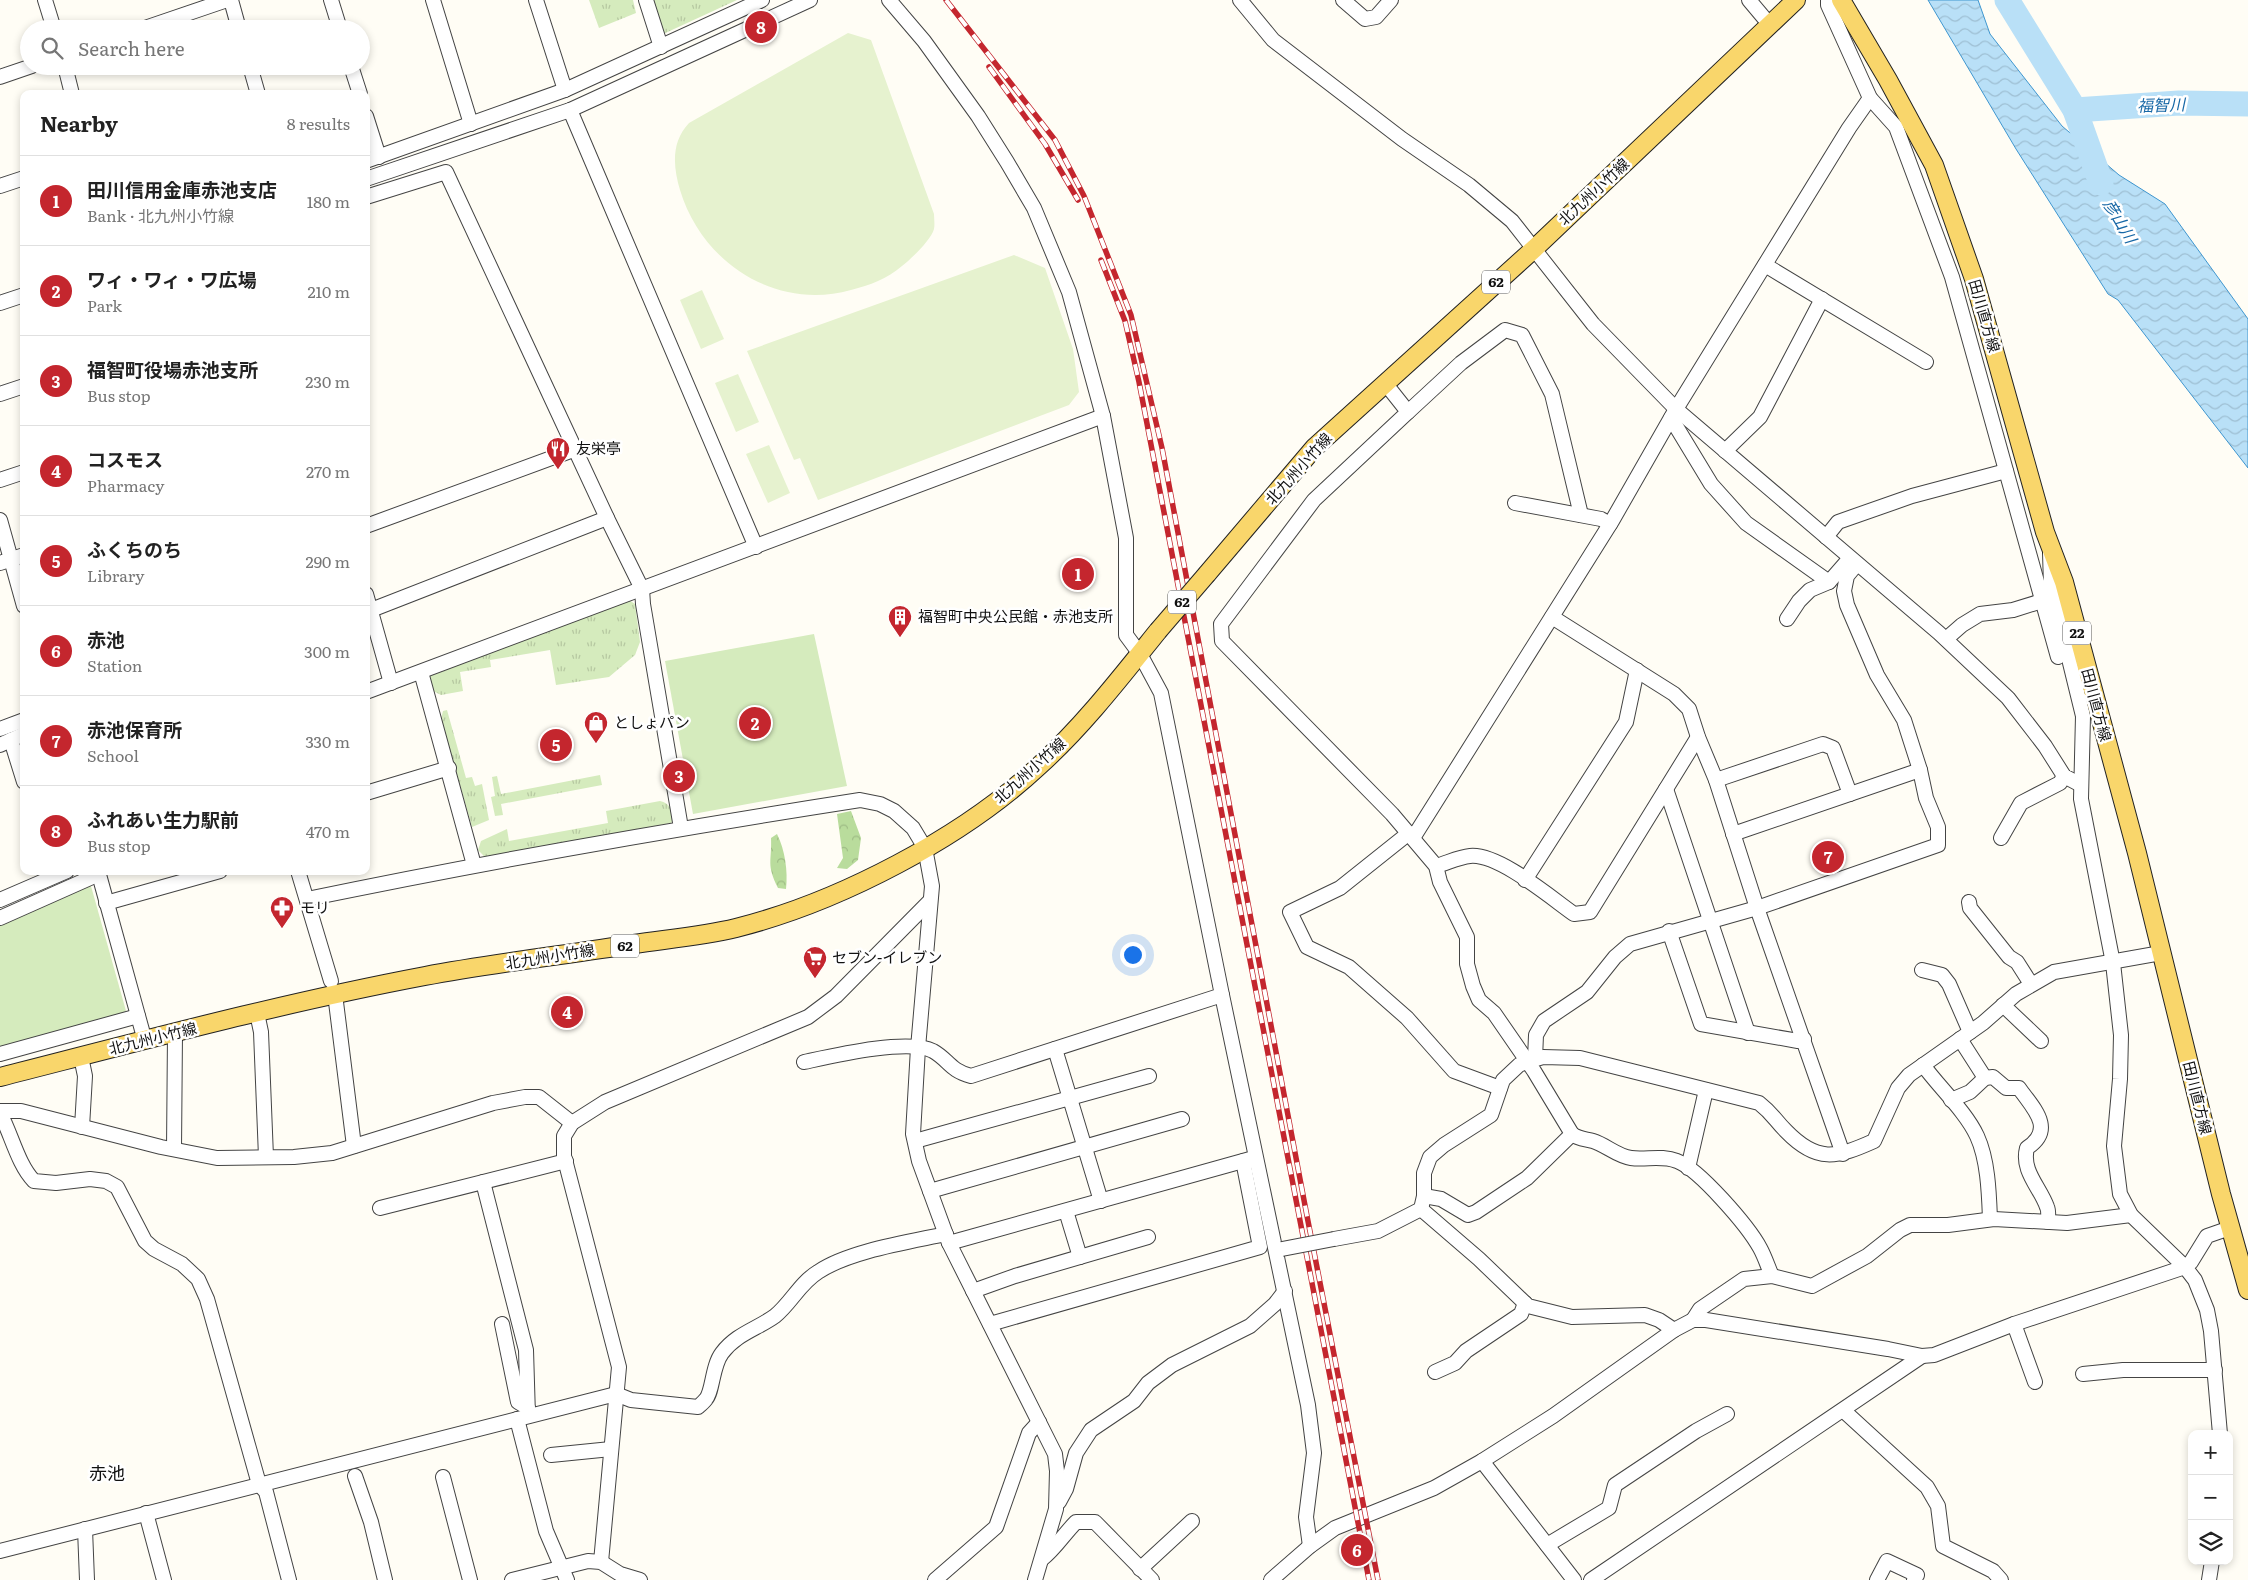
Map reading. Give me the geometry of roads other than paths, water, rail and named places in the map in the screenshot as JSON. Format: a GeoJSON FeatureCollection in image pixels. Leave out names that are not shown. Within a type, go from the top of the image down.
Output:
{"type":"FeatureCollection","features":[{"type":"Feature","properties":{"kind":"main road","name":"北九州小竹線"},"geometry":{"type":"LineString","coordinates":[[0,1077],[257,1013],[333,988],[428,976],[735,928],[813,901],[867,879],[965,825],[1037,768],[1058,748],[1314,448],[1534,248],[1796,0]]}},
{"type":"Feature","properties":{"kind":"main road","name":"田川直方線"},"geometry":{"type":"LineString","coordinates":[[1841,0],[1888,80],[1934,165],[1974,279],[2050,547],[2064,582],[2137,853],[2230,1228],[2248,1290]]}},
{"type":"Feature","properties":{"kind":"street"},"geometry":{"type":"LineString","coordinates":[[45,0],[51,20]]}},
{"type":"Feature","properties":{"kind":"street"},"geometry":{"type":"LineString","coordinates":[[168,20],[227,0]]}},
{"type":"Feature","properties":{"kind":"street"},"geometry":{"type":"LineString","coordinates":[[231,0],[237,20]]}},
{"type":"Feature","properties":{"kind":"street"},"geometry":{"type":"LineString","coordinates":[[331,0],[337,20]]}},
{"type":"Feature","properties":{"kind":"street"},"geometry":{"type":"LineString","coordinates":[[433,0],[471,124]]}},
{"type":"Feature","properties":{"kind":"street"},"geometry":{"type":"LineString","coordinates":[[536,0],[565,90]]}},
{"type":"Feature","properties":{"kind":"street"},"geometry":{"type":"LineString","coordinates":[[646,0],[661,47]]}},
{"type":"Feature","properties":{"kind":"street"},"geometry":{"type":"LineString","coordinates":[[370,179],[570,110],[810,0]]}},
{"type":"Feature","properties":{"kind":"street"},"geometry":{"type":"LineString","coordinates":[[889,0],[924,42],[978,116],[1034,208],[1069,292],[1103,416],[1126,538],[1126,635],[1140,654],[1161,693],[1222,995],[1279,1250],[1284,1291],[1308,1405],[1314,1453],[1306,1517],[1310,1546]]}},
{"type":"Feature","properties":{"kind":"street"},"geometry":{"type":"LineString","coordinates":[[1343,0],[1365,19],[1376,17],[1391,0]]}},
{"type":"Feature","properties":{"kind":"street"},"geometry":{"type":"LineString","coordinates":[[1749,0],[1770,25]]}},
{"type":"Feature","properties":{"kind":"street"},"geometry":{"type":"LineString","coordinates":[[1828,0],[1828,5],[1870,98],[1896,127],[1952,277],[2042,601],[2083,737]]}},
{"type":"Feature","properties":{"kind":"street"},"geometry":{"type":"LineString","coordinates":[[370,145],[372,159],[565,90],[757,1]]}},
{"type":"Feature","properties":{"kind":"street"},"geometry":{"type":"LineString","coordinates":[[1242,1],[1273,40],[1402,139],[1469,185],[1512,221],[1593,324],[1673,414],[1725,451],[1946,639],[2008,698],[2045,746],[2064,776],[2080,785]]}},
{"type":"Feature","properties":{"kind":"street"},"geometry":{"type":"LineString","coordinates":[[0,77],[20,70]]}},
{"type":"Feature","properties":{"kind":"street"},"geometry":{"type":"LineString","coordinates":[[67,75],[71,90]]}},
{"type":"Feature","properties":{"kind":"street"},"geometry":{"type":"LineString","coordinates":[[253,75],[257,90]]}},
{"type":"Feature","properties":{"kind":"street"},"geometry":{"type":"LineString","coordinates":[[354,75],[359,90]]}},
{"type":"Feature","properties":{"kind":"street"},"geometry":{"type":"LineString","coordinates":[[1500,1088],[1454,1070],[1407,1018],[1348,967],[1308,946],[1290,912],[1340,888],[1411,835],[1610,524],[1673,414],[1849,128],[1870,98]]}},
{"type":"Feature","properties":{"kind":"street"},"geometry":{"type":"LineString","coordinates":[[570,110],[756,547]]}},
{"type":"Feature","properties":{"kind":"street"},"geometry":{"type":"LineString","coordinates":[[370,196],[446,172],[642,589],[681,828]]}},
{"type":"Feature","properties":{"kind":"street"},"geometry":{"type":"LineString","coordinates":[[0,186],[20,179]]}},
{"type":"Feature","properties":{"kind":"street"},"geometry":{"type":"LineString","coordinates":[[1765,265],[1926,362]]}},
{"type":"Feature","properties":{"kind":"street"},"geometry":{"type":"LineString","coordinates":[[3,302],[20,289]]}},
{"type":"Feature","properties":{"kind":"street"},"geometry":{"type":"LineString","coordinates":[[3,302],[20,296]]}},
{"type":"Feature","properties":{"kind":"street"},"geometry":{"type":"LineString","coordinates":[[1725,451],[1760,417],[1822,299]]}},
{"type":"Feature","properties":{"kind":"street"},"geometry":{"type":"LineString","coordinates":[[1580,515],[1552,394],[1522,335],[1505,330],[1461,363],[1314,500],[1220,624],[1222,641],[1411,835],[1436,866],[1440,882],[1467,937],[1467,964],[1472,986],[1479,1000],[1494,1013],[1531,1060],[1572,1134],[1575,1137],[1595,1142],[1622,1156],[1677,1160],[1728,1206],[1760,1248],[1772,1276]]}},
{"type":"Feature","properties":{"kind":"street"},"geometry":{"type":"LineString","coordinates":[[1385,383],[1408,412]]}},
{"type":"Feature","properties":{"kind":"street"},"geometry":{"type":"LineString","coordinates":[[0,394],[20,387]]}},
{"type":"Feature","properties":{"kind":"street"},"geometry":{"type":"LineString","coordinates":[[1673,414],[1711,484],[1746,523],[1828,582]]}},
{"type":"Feature","properties":{"kind":"street"},"geometry":{"type":"LineString","coordinates":[[370,691],[1103,416]]}},
{"type":"Feature","properties":{"kind":"street"},"geometry":{"type":"LineString","coordinates":[[370,525],[576,449]]}},
{"type":"Feature","properties":{"kind":"street"},"geometry":{"type":"LineString","coordinates":[[1826,537],[1838,522],[1912,496],[2006,471]]}},
{"type":"Feature","properties":{"kind":"street"},"geometry":{"type":"LineString","coordinates":[[0,480],[20,473]]}},
{"type":"Feature","properties":{"kind":"street"},"geometry":{"type":"LineString","coordinates":[[1515,503],[1601,519],[1610,524]]}},
{"type":"Feature","properties":{"kind":"street"},"geometry":{"type":"LineString","coordinates":[[370,611],[607,518]]}},
{"type":"Feature","properties":{"kind":"street"},"geometry":{"type":"LineString","coordinates":[[0,520],[4,545],[12,559],[20,590]]}},
{"type":"Feature","properties":{"kind":"street"},"geometry":{"type":"LineString","coordinates":[[2050,547],[2050,585],[2084,716],[2080,785],[2081,799],[2112,963],[2121,1035],[2120,1079],[2114,1146],[2120,1194],[2131,1215],[2185,1267],[2195,1280],[2207,1310],[2215,1370],[2220,1430]]}},
{"type":"Feature","properties":{"kind":"street"},"geometry":{"type":"LineString","coordinates":[[1788,619],[1799,601],[1810,590],[1828,582],[1854,561]]}},
{"type":"Feature","properties":{"kind":"street"},"geometry":{"type":"LineString","coordinates":[[1531,1060],[1536,1035],[1544,1021],[1587,992],[1615,957],[1630,944],[1711,919],[1758,908],[1938,845],[1938,827],[1926,798],[1920,770],[1904,720],[1877,675],[1847,605],[1844,591],[1847,576],[1854,561]]}},
{"type":"Feature","properties":{"kind":"street"},"geometry":{"type":"LineString","coordinates":[[1946,639],[1962,624],[1980,614],[2013,610],[2042,601]]}},
{"type":"Feature","properties":{"kind":"street"},"geometry":{"type":"LineString","coordinates":[[370,614],[391,683]]}},
{"type":"Feature","properties":{"kind":"street"},"geometry":{"type":"LineString","coordinates":[[1552,617],[1674,694],[1689,709],[1698,737],[1716,780],[1843,1154]]}},
{"type":"Feature","properties":{"kind":"street"},"geometry":{"type":"LineString","coordinates":[[1525,880],[1626,722],[1637,670]]}},
{"type":"Feature","properties":{"kind":"street"},"geometry":{"type":"LineString","coordinates":[[421,672],[449,768],[474,865]]}},
{"type":"Feature","properties":{"kind":"street"},"geometry":{"type":"LineString","coordinates":[[0,729],[20,722]]}},
{"type":"Feature","properties":{"kind":"street"},"geometry":{"type":"LineString","coordinates":[[1436,866],[1470,856],[1487,858],[1502,864],[1574,914],[1590,912],[1698,737]]}},
{"type":"Feature","properties":{"kind":"street"},"geometry":{"type":"LineString","coordinates":[[12,740],[20,768]]}},
{"type":"Feature","properties":{"kind":"street"},"geometry":{"type":"LineString","coordinates":[[1716,780],[1823,744],[1832,748],[1850,794]]}},
{"type":"Feature","properties":{"kind":"street"},"geometry":{"type":"LineString","coordinates":[[370,792],[449,768]]}},
{"type":"Feature","properties":{"kind":"street"},"geometry":{"type":"LineString","coordinates":[[1733,834],[1920,770]]}},
{"type":"Feature","properties":{"kind":"street"},"geometry":{"type":"LineString","coordinates":[[2001,838],[2021,803],[2060,783],[2064,776]]}},
{"type":"Feature","properties":{"kind":"street"},"geometry":{"type":"LineString","coordinates":[[1666,789],[1748,1033]]}},
{"type":"Feature","properties":{"kind":"street"},"geometry":{"type":"LineString","coordinates":[[307,899],[474,865],[681,828],[860,800],[880,804],[894,811],[913,828],[925,848],[932,886],[913,1112],[915,1141],[919,1161],[948,1238],[1055,1454],[1057,1471],[1056,1509]]}},
{"type":"Feature","properties":{"kind":"street"},"geometry":{"type":"LineString","coordinates":[[0,918],[94,875]]}},
{"type":"Feature","properties":{"kind":"street"},"geometry":{"type":"LineString","coordinates":[[99,875],[144,1040]]}},
{"type":"Feature","properties":{"kind":"street"},"geometry":{"type":"LineString","coordinates":[[106,903],[206,875]]}},
{"type":"Feature","properties":{"kind":"street"},"geometry":{"type":"LineString","coordinates":[[299,875],[333,988],[354,1146]]}},
{"type":"Feature","properties":{"kind":"street"},"geometry":{"type":"LineString","coordinates":[[0,900],[39,877]]}},
{"type":"Feature","properties":{"kind":"street"},"geometry":{"type":"LineString","coordinates":[[601,1562],[620,1367],[566,1161],[564,1136],[572,1124],[605,1102],[808,1017],[836,996],[930,901]]}},
{"type":"Feature","properties":{"kind":"street"},"geometry":{"type":"LineString","coordinates":[[1969,902],[1970,908],[2009,957],[2017,962],[2031,984]]}},
{"type":"Feature","properties":{"kind":"street"},"geometry":{"type":"LineString","coordinates":[[1669,931],[1701,1024],[1798,1041],[1804,1039]]}},
{"type":"Feature","properties":{"kind":"street"},"geometry":{"type":"LineString","coordinates":[[1674,1330],[1659,1320],[1644,1315],[1572,1317],[1528,1306],[1423,1203],[1424,1173],[1430,1157],[1444,1145],[1491,1115],[1503,1080],[1519,1065],[1543,1057],[1580,1058],[1759,1103],[1772,1113],[1785,1131],[1812,1153],[1843,1154],[1874,1141],[1898,1088],[1909,1075],[2031,984],[2054,972],[2162,953]]}},
{"type":"Feature","properties":{"kind":"street"},"geometry":{"type":"LineString","coordinates":[[1922,970],[1942,975],[1949,984],[1965,1035],[1985,1078]]}},
{"type":"Feature","properties":{"kind":"street"},"geometry":{"type":"LineString","coordinates":[[804,1062],[858,1051],[918,1048],[933,1051],[957,1073],[971,1076],[1222,995]]}},
{"type":"Feature","properties":{"kind":"street"},"geometry":{"type":"LineString","coordinates":[[2002,1005],[2041,1040]]}},
{"type":"Feature","properties":{"kind":"street"},"geometry":{"type":"LineString","coordinates":[[257,1013],[261,1032],[266,1158]]}},
{"type":"Feature","properties":{"kind":"street"},"geometry":{"type":"LineString","coordinates":[[0,1054],[138,1016]]}},
{"type":"Feature","properties":{"kind":"street"},"geometry":{"type":"LineString","coordinates":[[174,1150],[175,1033]]}},
{"type":"Feature","properties":{"kind":"street"},"geometry":{"type":"LineString","coordinates":[[1056,1049],[1101,1201]]}},
{"type":"Feature","properties":{"kind":"street"},"geometry":{"type":"LineString","coordinates":[[81,1057],[85,1076],[82,1127]]}},
{"type":"Feature","properties":{"kind":"street"},"geometry":{"type":"LineString","coordinates":[[1923,1065],[1977,1135],[1982,1151],[1989,1193],[1990,1219]]}},
{"type":"Feature","properties":{"kind":"street"},"geometry":{"type":"LineString","coordinates":[[915,1141],[1150,1076]]}},
{"type":"Feature","properties":{"kind":"street"},"geometry":{"type":"LineString","coordinates":[[1951,1100],[1970,1092],[1985,1078],[1993,1077],[2006,1088],[2018,1088],[2041,1120],[2041,1131],[2036,1143],[2027,1148],[2026,1155],[2029,1173],[2048,1208],[2048,1222]]}},
{"type":"Feature","properties":{"kind":"street"},"geometry":{"type":"LineString","coordinates":[[1688,1168],[1706,1090]]}},
{"type":"Feature","properties":{"kind":"street"},"geometry":{"type":"LineString","coordinates":[[288,1580],[266,1492],[259,1484],[209,1307],[198,1279],[182,1264],[154,1249],[145,1241],[117,1187],[106,1181],[90,1179],[56,1183],[34,1181],[26,1174],[0,1112],[21,1111],[174,1150],[217,1158],[266,1158],[332,1153],[493,1103],[526,1097],[539,1098],[572,1124]]}},
{"type":"Feature","properties":{"kind":"street"},"geometry":{"type":"LineString","coordinates":[[930,1191],[1182,1119]]}},
{"type":"Feature","properties":{"kind":"street"},"geometry":{"type":"LineString","coordinates":[[1279,1250],[1378,1231],[1423,1203],[1441,1199],[1468,1215],[1476,1212],[1527,1178],[1572,1134]]}},
{"type":"Feature","properties":{"kind":"street"},"geometry":{"type":"LineString","coordinates":[[0,1551],[524,1414],[616,1394],[630,1400],[698,1407],[707,1398],[712,1373],[721,1354],[737,1337],[776,1315],[803,1284],[818,1272],[838,1261],[1066,1211],[1257,1158]]}},
{"type":"Feature","properties":{"kind":"street"},"geometry":{"type":"LineString","coordinates":[[380,1208],[566,1161]]}},
{"type":"Feature","properties":{"kind":"street"},"geometry":{"type":"LineString","coordinates":[[990,1324],[1260,1247],[1243,1161]]}},
{"type":"Feature","properties":{"kind":"street"},"geometry":{"type":"LineString","coordinates":[[483,1182],[526,1350],[524,1414],[546,1531],[564,1574]]}},
{"type":"Feature","properties":{"kind":"street"},"geometry":{"type":"LineString","coordinates":[[1066,1211],[1080,1257]]}},
{"type":"Feature","properties":{"kind":"street"},"geometry":{"type":"LineString","coordinates":[[1271,1580],[1310,1546],[1335,1528],[1434,1488],[1482,1461],[1553,1416],[1674,1330],[1693,1320],[1700,1309],[1744,1279],[1772,1276],[1812,1286],[1867,1256],[1900,1230],[1910,1225],[1948,1225],[1990,1219],[2075,1222],[2131,1215]]}},
{"type":"Feature","properties":{"kind":"street"},"geometry":{"type":"LineString","coordinates":[[1693,1320],[1724,1323],[1922,1356],[1934,1355],[2014,1324],[2185,1267],[2191,1262],[2207,1236],[2230,1228]]}},
{"type":"Feature","properties":{"kind":"street"},"geometry":{"type":"LineString","coordinates":[[973,1291],[1015,1276],[1148,1237]]}},
{"type":"Feature","properties":{"kind":"street"},"geometry":{"type":"LineString","coordinates":[[1035,1580],[1056,1509],[1066,1489],[1076,1453],[1091,1430],[1134,1401],[1148,1383],[1172,1365],[1250,1326],[1276,1304],[1284,1291]]}},
{"type":"Feature","properties":{"kind":"street"},"geometry":{"type":"LineString","coordinates":[[1435,1372],[1454,1362],[1466,1351],[1521,1314],[1525,1304]]}},
{"type":"Feature","properties":{"kind":"street"},"geometry":{"type":"LineString","coordinates":[[502,1324],[518,1402],[524,1414]]}},
{"type":"Feature","properties":{"kind":"street"},"geometry":{"type":"LineString","coordinates":[[2014,1324],[2034,1382]]}},
{"type":"Feature","properties":{"kind":"street"},"geometry":{"type":"LineString","coordinates":[[1591,1580],[1844,1411],[1922,1356]]}},
{"type":"Feature","properties":{"kind":"street"},"geometry":{"type":"LineString","coordinates":[[2084,1374],[2123,1370],[2215,1370]]}},
{"type":"Feature","properties":{"kind":"street"},"geometry":{"type":"LineString","coordinates":[[1844,1411],[1927,1487],[1938,1506],[1943,1546],[1993,1571],[2001,1580]]}},
{"type":"Feature","properties":{"kind":"street"},"geometry":{"type":"LineString","coordinates":[[1547,1545],[1609,1508],[1616,1485],[1696,1431],[1727,1414]]}},
{"type":"Feature","properties":{"kind":"street"},"geometry":{"type":"LineString","coordinates":[[935,1580],[996,1527],[1029,1433],[1039,1422]]}},
{"type":"Feature","properties":{"kind":"street"},"geometry":{"type":"LineString","coordinates":[[551,1455],[611,1449]]}},
{"type":"Feature","properties":{"kind":"street"},"geometry":{"type":"LineString","coordinates":[[1482,1461],[1574,1580]]}},
{"type":"Feature","properties":{"kind":"street"},"geometry":{"type":"LineString","coordinates":[[355,1476],[371,1522],[386,1580]]}},
{"type":"Feature","properties":{"kind":"street"},"geometry":{"type":"LineString","coordinates":[[443,1477],[470,1580]]}},
{"type":"Feature","properties":{"kind":"street"},"geometry":{"type":"LineString","coordinates":[[146,1514],[164,1580]]}},
{"type":"Feature","properties":{"kind":"street"},"geometry":{"type":"LineString","coordinates":[[1140,1568],[1192,1521]]}},
{"type":"Feature","properties":{"kind":"street"},"geometry":{"type":"LineString","coordinates":[[1041,1560],[1052,1551],[1061,1537],[1076,1522],[1095,1522],[1152,1580]]}},
{"type":"Feature","properties":{"kind":"street"},"geometry":{"type":"LineString","coordinates":[[85,1529],[87,1580]]}},
{"type":"Feature","properties":{"kind":"street"},"geometry":{"type":"LineString","coordinates":[[1877,1580],[1887,1560],[1917,1575],[1914,1580]]}},
{"type":"Feature","properties":{"kind":"street"},"geometry":{"type":"LineString","coordinates":[[520,1579],[564,1574],[588,1561],[601,1562],[620,1574],[640,1580]]}},
{"type":"Feature","properties":{"kind":"street"},"geometry":{"type":"LineString","coordinates":[[2209,1580],[2211,1565]]}},
{"type":"Feature","properties":{"kind":"water"},"geometry":{"type":"Polygon","coordinates":[[[1928,0],[1978,0],[1990,34],[2062,126],[2119,175],[2165,204],[2248,319],[2248,468],[2118,300],[2108,294],[2016,149],[1928,0]]]}},
{"type":"Feature","properties":{"kind":"waterway","name":"彦山川"},"geometry":{"type":"LineString","coordinates":[[2007,0],[2075,110],[2101,183]]}},
{"type":"Feature","properties":{"kind":"waterway","name":"福智川"},"geometry":{"type":"LineString","coordinates":[[2075,110],[2179,103],[2248,104]]}},
{"type":"Feature","properties":{"kind":"railway"},"geometry":{"type":"LineString","coordinates":[[946,0],[1055,140],[1084,196],[1131,315],[1162,448],[1307,1216],[1378,1580]]}},
{"type":"Feature","properties":{"kind":"railway"},"geometry":{"type":"LineString","coordinates":[[989,67],[1045,144],[1078,200]]}},
{"type":"Feature","properties":{"kind":"railway"},"geometry":{"type":"LineString","coordinates":[[1101,260],[1125,321],[1139,382],[1369,1580]]}},
{"type":"Feature","properties":{"kind":"place","name":"ふれあい生力駅前"},"geometry":{"type":"Point","coordinates":[761,27]}},
{"type":"Feature","properties":{"kind":"place","name":"友栄亭"},"geometry":{"type":"Point","coordinates":[558,470]}},
{"type":"Feature","properties":{"kind":"place","name":"田川信用金庫赤池支店"},"geometry":{"type":"Point","coordinates":[1078,574]}},
{"type":"Feature","properties":{"kind":"place","name":"福智町中央公民館・赤池支所"},"geometry":{"type":"Point","coordinates":[900,638]}},
{"type":"Feature","properties":{"kind":"place","name":"ワィ・ワィ・ワ広場"},"geometry":{"type":"Point","coordinates":[755,723]}},
{"type":"Feature","properties":{"kind":"place","name":"としょパン"},"geometry":{"type":"Point","coordinates":[596,744]}},
{"type":"Feature","properties":{"kind":"place","name":"ふくちのち"},"geometry":{"type":"Point","coordinates":[556,745]}},
{"type":"Feature","properties":{"kind":"place","name":"福智町役場赤池支所"},"geometry":{"type":"Point","coordinates":[679,776]}},
{"type":"Feature","properties":{"kind":"place","name":"赤池保育所"},"geometry":{"type":"Point","coordinates":[1828,857]}},
{"type":"Feature","properties":{"kind":"place","name":"モリ"},"geometry":{"type":"Point","coordinates":[282,929]}},
{"type":"Feature","properties":{"kind":"place","name":"セブン-イレブン"},"geometry":{"type":"Point","coordinates":[815,979]}},
{"type":"Feature","properties":{"kind":"place","name":"コスモス"},"geometry":{"type":"Point","coordinates":[567,1012]}},
{"type":"Feature","properties":{"kind":"place","name":"赤池"},"geometry":{"type":"Point","coordinates":[1357,1550]}},
{"type":"Feature","properties":{"kind":"district","name":"赤池"},"geometry":{"type":"Point","coordinates":[107,1474]}}]}
